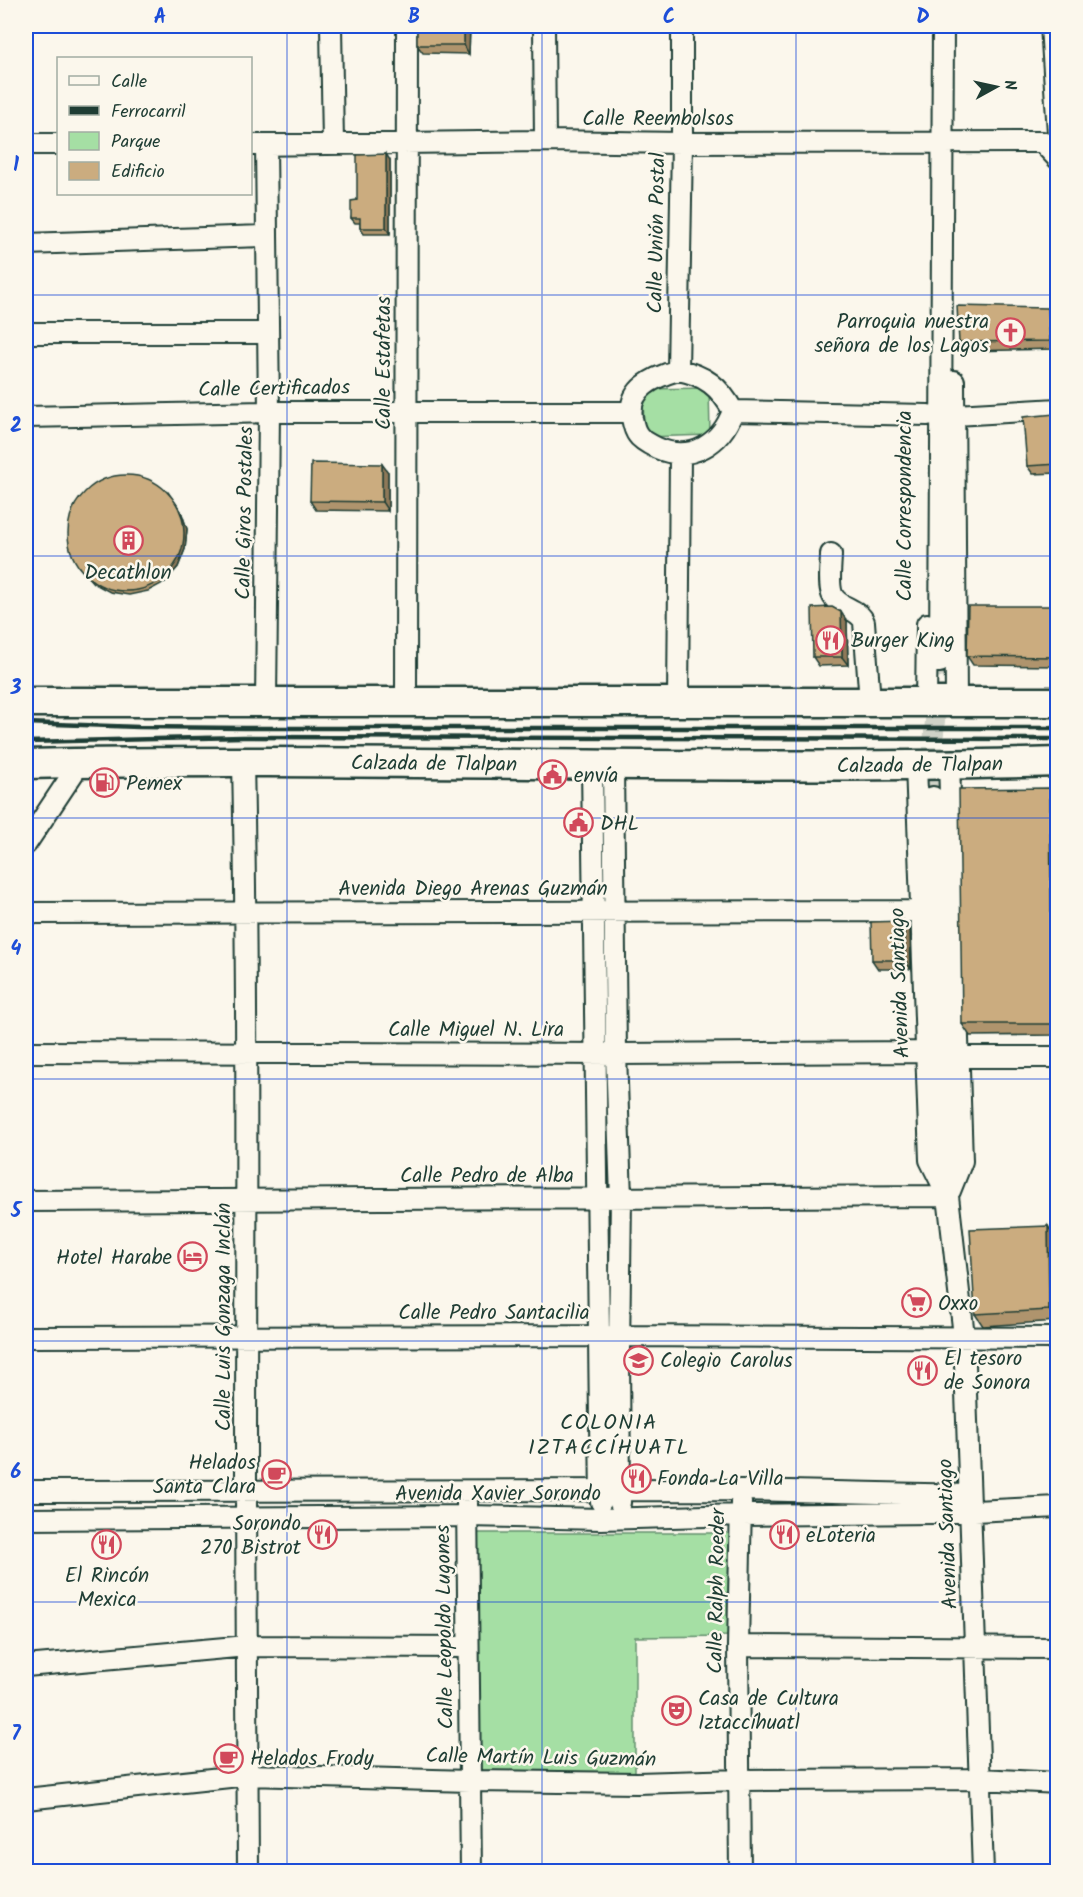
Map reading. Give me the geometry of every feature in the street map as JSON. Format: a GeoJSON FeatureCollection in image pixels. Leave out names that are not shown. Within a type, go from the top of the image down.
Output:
{"type":"FeatureCollection","features":[{"type":"Feature","properties":{"kind":"highway"},"geometry":{"type":"LineString","coordinates":[[26,702],[1058,702]]}},
{"type":"Feature","properties":{"kind":"highway","name":"Calzada de Tlalpan"},"geometry":{"type":"LineString","coordinates":[[26,764],[1058,762]]}},
{"type":"Feature","properties":{"kind":"street"},"geometry":{"type":"LineString","coordinates":[[331,26],[333,144]]}},
{"type":"Feature","properties":{"kind":"street","name":"Calle Estafetas"},"geometry":{"type":"LineString","coordinates":[[406,701],[407,26]]}},
{"type":"Feature","properties":{"kind":"street"},"geometry":{"type":"LineString","coordinates":[[544,26],[545,141]]}},
{"type":"Feature","properties":{"kind":"street","name":"Calle Unión Postal"},"geometry":{"type":"LineString","coordinates":[[678,370],[682,26]]}},
{"type":"Feature","properties":{"kind":"street","name":"Calle Correspondencia"},"geometry":{"type":"LineString","coordinates":[[940,662],[943,26]]}},
{"type":"Feature","properties":{"kind":"street"},"geometry":{"type":"LineString","coordinates":[[1051,26],[1056,61],[1058,133]]}},
{"type":"Feature","properties":{"kind":"street","name":"Calle Reembolsos"},"geometry":{"type":"LineString","coordinates":[[258,145],[545,141],[1042,142],[1058,159]]}},
{"type":"Feature","properties":{"kind":"street"},"geometry":{"type":"LineString","coordinates":[[26,144],[57,144]]}},
{"type":"Feature","properties":{"kind":"street","name":"Calle Giros Postales"},"geometry":{"type":"LineString","coordinates":[[258,145],[266,236],[268,333],[266,702]]}},
{"type":"Feature","properties":{"kind":"street"},"geometry":{"type":"LineString","coordinates":[[26,244],[266,236]]}},
{"type":"Feature","properties":{"kind":"street","name":"Calle Correspondencia"},"geometry":{"type":"LineString","coordinates":[[942,311],[953,352],[956,702]]}},
{"type":"Feature","properties":{"kind":"street","name":"Calle Correspondencia"},"geometry":{"type":"LineString","coordinates":[[926,702],[928,353],[942,311]]}},
{"type":"Feature","properties":{"kind":"street"},"geometry":{"type":"LineString","coordinates":[[26,333],[268,333]]}},
{"type":"Feature","properties":{"kind":"street"},"geometry":{"type":"LineString","coordinates":[[678,370],[694,373],[707,381],[723,394],[733,411],[727,427],[714,440],[700,450],[680,454],[668,452],[638,436],[631,412],[633,400],[640,388],[657,376],[678,370]]}},
{"type":"Feature","properties":{"kind":"street"},"geometry":{"type":"LineString","coordinates":[[955,415],[1058,410]]}},
{"type":"Feature","properties":{"kind":"street"},"geometry":{"type":"LineString","coordinates":[[733,411],[928,415]]}},
{"type":"Feature","properties":{"kind":"street","name":"Calle Certificados"},"geometry":{"type":"LineString","coordinates":[[26,417],[269,412],[631,412]]}},
{"type":"Feature","properties":{"kind":"street"},"geometry":{"type":"LineString","coordinates":[[678,702],[680,454]]}},
{"type":"Feature","properties":{"kind":"street"},"geometry":{"type":"LineString","coordinates":[[831,554],[832,595],[838,602],[861,615],[864,622],[870,702]]}},
{"type":"Feature","properties":{"kind":"street","name":"Calle Luis Gonzaga Inclán"},"geometry":{"type":"LineString","coordinates":[[243,762],[248,1200],[246,1517],[249,1872]]}},
{"type":"Feature","properties":{"kind":"street"},"geometry":{"type":"LineString","coordinates":[[26,844],[80,763]]}},
{"type":"Feature","properties":{"kind":"street","name":"Avenida Santiago"},"geometry":{"type":"LineString","coordinates":[[948,1196],[962,1161],[949,763]]}},
{"type":"Feature","properties":{"kind":"street"},"geometry":{"type":"LineString","coordinates":[[603,764],[593,912],[600,1491],[611,1518]]}},
{"type":"Feature","properties":{"kind":"street"},"geometry":{"type":"LineString","coordinates":[[603,764],[616,912],[616,1054],[621,1198],[620,1491],[611,1518]]}},
{"type":"Feature","properties":{"kind":"street","name":"Avenida Santiago"},"geometry":{"type":"LineString","coordinates":[[916,764],[930,1160],[948,1196]]}},
{"type":"Feature","properties":{"kind":"street","name":"Avenida Santiago"},"geometry":{"type":"LineString","coordinates":[[933,796],[948,1196],[963,1336],[983,1872]]}},
{"type":"Feature","properties":{"kind":"street","name":"Avenida Diego Arenas Guzmán"},"geometry":{"type":"LineString","coordinates":[[26,913],[920,911]]}},
{"type":"Feature","properties":{"kind":"street","name":"Calle Miguel N. Lira"},"geometry":{"type":"LineString","coordinates":[[26,1052],[616,1054],[926,1052]]}},
{"type":"Feature","properties":{"kind":"street"},"geometry":{"type":"LineString","coordinates":[[960,1057],[1058,1057]]}},
{"type":"Feature","properties":{"kind":"street","name":"Calle Pedro de Alba"},"geometry":{"type":"LineString","coordinates":[[26,1201],[948,1196]]}},
{"type":"Feature","properties":{"kind":"street","name":"Calle Pedro Santacilia"},"geometry":{"type":"LineString","coordinates":[[26,1337],[963,1336],[1058,1338]]}},
{"type":"Feature","properties":{"kind":"street","name":"Calle Leopoldo Lugones"},"geometry":{"type":"LineString","coordinates":[[468,1490],[471,1872]]}},
{"type":"Feature","properties":{"kind":"street","name":"Avenida Xavier Sorondo"},"geometry":{"type":"LineString","coordinates":[[26,1491],[741,1490],[969,1503]]}},
{"type":"Feature","properties":{"kind":"street","name":"Calle Ralph Roeder"},"geometry":{"type":"LineString","coordinates":[[740,1872],[738,1646],[741,1490]]}},
{"type":"Feature","properties":{"kind":"street"},"geometry":{"type":"LineString","coordinates":[[969,1503],[1058,1507]]}},
{"type":"Feature","properties":{"kind":"street","name":"Avenida Xavier Sorondo"},"geometry":{"type":"LineString","coordinates":[[26,1519],[467,1516],[611,1518],[934,1513],[969,1503]]}},
{"type":"Feature","properties":{"kind":"street"},"geometry":{"type":"LineString","coordinates":[[26,1666],[247,1646],[468,1647]]}},
{"type":"Feature","properties":{"kind":"street"},"geometry":{"type":"LineString","coordinates":[[738,1646],[1058,1648]]}},
{"type":"Feature","properties":{"kind":"street","name":"Calle Martín Luis Guzmán"},"geometry":{"type":"LineString","coordinates":[[26,1799],[248,1775],[470,1782],[637,1783],[980,1779],[1058,1783]]}},
{"type":"Feature","properties":{"kind":"green space"},"geometry":{"type":"Polygon","coordinates":[[[709,388],[710,435],[644,437],[643,389],[709,388]]]}},
{"type":"Feature","properties":{"kind":"green space"},"geometry":{"type":"Polygon","coordinates":[[[476,1533],[734,1533],[734,1636],[635,1637],[635,1774],[476,1774],[476,1533]]]}},
{"type":"Feature","properties":{"kind":"building"},"geometry":{"type":"Polygon","coordinates":[[[417,26],[464,26],[464,45],[417,45],[417,26]]]}},
{"type":"Feature","properties":{"kind":"building"},"geometry":{"type":"Polygon","coordinates":[[[386,154],[386,228],[360,228],[360,218],[351,218],[351,201],[357,200],[357,155],[386,154]]]}},
{"type":"Feature","properties":{"kind":"building","name":"Parroquia nuestra señora de los Lagos"},"geometry":{"type":"Polygon","coordinates":[[[957,306],[1048,308],[1050,341],[959,342],[957,306]]]}},
{"type":"Feature","properties":{"kind":"building"},"geometry":{"type":"Polygon","coordinates":[[[1055,414],[1058,464],[1027,466],[1023,417],[1055,414]]]}},
{"type":"Feature","properties":{"kind":"building"},"geometry":{"type":"Polygon","coordinates":[[[311,463],[382,464],[382,502],[310,501],[311,463]]]}},
{"type":"Feature","properties":{"kind":"building","name":"Decathlon"},"geometry":{"type":"Polygon","coordinates":[[[126,475],[148,479],[167,492],[180,511],[184,533],[180,555],[167,574],[148,587],[126,591],[104,587],[85,574],[72,555],[68,533],[72,511],[85,492],[104,479],[126,475]]]}},
{"type":"Feature","properties":{"kind":"building"},"geometry":{"type":"Polygon","coordinates":[[[968,606],[1058,606],[1058,657],[967,656],[968,606]]]}},
{"type":"Feature","properties":{"kind":"building"},"geometry":{"type":"Polygon","coordinates":[[[832,607],[841,612],[842,657],[813,657],[812,608],[832,607]]]}},
{"type":"Feature","properties":{"kind":"building"},"geometry":{"type":"Polygon","coordinates":[[[1050,788],[1052,1024],[962,1024],[959,789],[1050,788]]]}},
{"type":"Feature","properties":{"kind":"building"},"geometry":{"type":"Polygon","coordinates":[[[904,921],[905,960],[872,960],[871,922],[904,921]]]}},
{"type":"Feature","properties":{"kind":"building"},"geometry":{"type":"Polygon","coordinates":[[[1048,1226],[1049,1310],[975,1314],[970,1229],[1048,1226]]]}},
{"type":"Feature","properties":{"kind":"tunnel"},"geometry":{"type":"LineString","coordinates":[[933,797],[933,744],[940,662]]}},
{"type":"Feature","properties":{"kind":"railway"},"geometry":{"type":"LineString","coordinates":[[26,723],[244,728],[1058,728]]}},
{"type":"Feature","properties":{"kind":"railway"},"geometry":{"type":"LineString","coordinates":[[26,742],[243,737],[1058,739]]}},
{"type":"Feature","properties":{"kind":"place","name":"Parroquia nuestra señora de los Lagos"},"geometry":{"type":"Point","coordinates":[1010,333]}},
{"type":"Feature","properties":{"kind":"place","name":"Decathlon"},"geometry":{"type":"Point","coordinates":[128,541]}},
{"type":"Feature","properties":{"kind":"place","name":"Burger King"},"geometry":{"type":"Point","coordinates":[830,640]}},
{"type":"Feature","properties":{"kind":"place","name":"envía"},"geometry":{"type":"Point","coordinates":[553,775]}},
{"type":"Feature","properties":{"kind":"place","name":"Pemex"},"geometry":{"type":"Point","coordinates":[105,783]}},
{"type":"Feature","properties":{"kind":"place","name":"DHL"},"geometry":{"type":"Point","coordinates":[579,823]}},
{"type":"Feature","properties":{"kind":"place","name":"Hotel Harabe"},"geometry":{"type":"Point","coordinates":[193,1257]}},
{"type":"Feature","properties":{"kind":"place","name":"Oxxo"},"geometry":{"type":"Point","coordinates":[917,1303]}},
{"type":"Feature","properties":{"kind":"place","name":"Colegio Carolus"},"geometry":{"type":"Point","coordinates":[639,1360]}},
{"type":"Feature","properties":{"kind":"place","name":"El tesoro de Sonora"},"geometry":{"type":"Point","coordinates":[923,1370]}},
{"type":"Feature","properties":{"kind":"place","name":"Helados Santa Clara"},"geometry":{"type":"Point","coordinates":[277,1474]}},
{"type":"Feature","properties":{"kind":"place","name":"Fonda La Villa"},"geometry":{"type":"Point","coordinates":[636,1478]}},
{"type":"Feature","properties":{"kind":"place","name":"Sorondo 270 Bistrot"},"geometry":{"type":"Point","coordinates":[322,1535]}},
{"type":"Feature","properties":{"kind":"place","name":"eLoteria"},"geometry":{"type":"Point","coordinates":[785,1535]}},
{"type":"Feature","properties":{"kind":"place","name":"El Rincón Mexica"},"geometry":{"type":"Point","coordinates":[107,1544]}},
{"type":"Feature","properties":{"kind":"place","name":"Casa de Cultura Iztaccíhuatl"},"geometry":{"type":"Point","coordinates":[677,1710]}},
{"type":"Feature","properties":{"kind":"place","name":"Helados Frody"},"geometry":{"type":"Point","coordinates":[229,1758]}},
{"type":"Feature","properties":{"kind":"district","name":"COLONIA IZTACCÍHUATL"},"geometry":{"type":"Point","coordinates":[609,1434]}}]}
